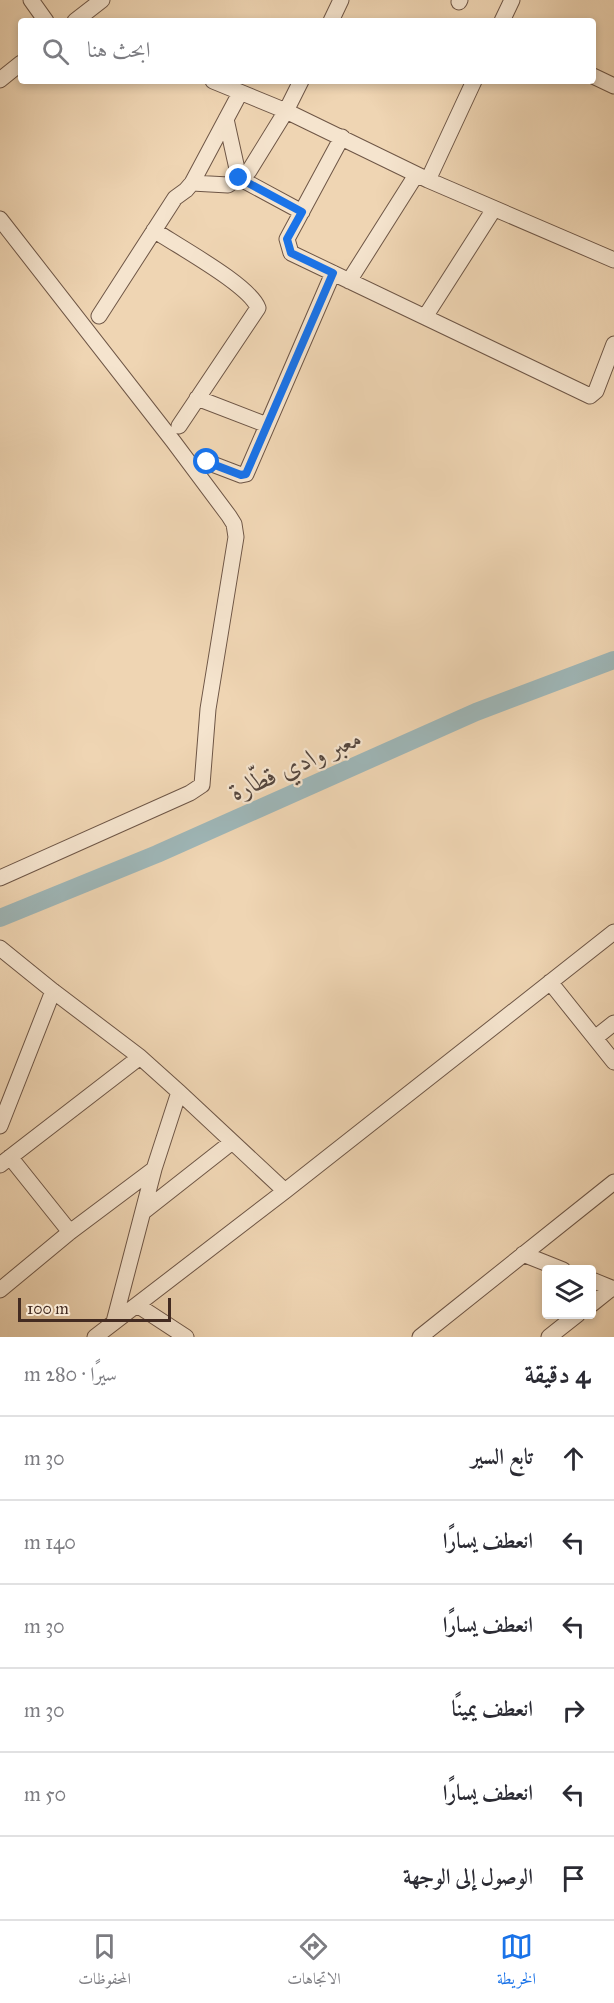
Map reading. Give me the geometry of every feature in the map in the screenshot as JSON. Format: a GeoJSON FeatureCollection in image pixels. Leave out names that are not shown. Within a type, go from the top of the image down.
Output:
{"type":"FeatureCollection","features":[{"type":"Feature","properties":{"kind":"street"},"geometry":{"type":"LineString","coordinates":[[31,0],[44,18]]}},
{"type":"Feature","properties":{"kind":"street"},"geometry":{"type":"LineString","coordinates":[[83,18],[102,0]]}},
{"type":"Feature","properties":{"kind":"street"},"geometry":{"type":"LineString","coordinates":[[332,18],[341,0]]}},
{"type":"Feature","properties":{"kind":"street"},"geometry":{"type":"LineString","coordinates":[[503,18],[512,0]]}},
{"type":"Feature","properties":{"kind":"street"},"geometry":{"type":"LineString","coordinates":[[0,80],[18,65]]}},
{"type":"Feature","properties":{"kind":"street"},"geometry":{"type":"LineString","coordinates":[[596,77],[614,86]]}},
{"type":"Feature","properties":{"kind":"street"},"geometry":{"type":"LineString","coordinates":[[220,84],[342,137],[422,178],[614,260]]}},
{"type":"Feature","properties":{"kind":"street"},"geometry":{"type":"LineString","coordinates":[[192,183],[228,185],[249,171],[286,111],[300,84]]}},
{"type":"Feature","properties":{"kind":"street"},"geometry":{"type":"LineString","coordinates":[[349,281],[422,178],[472,84]]}},
{"type":"Feature","properties":{"kind":"street"},"geometry":{"type":"LineString","coordinates":[[99,316],[175,198],[192,183],[240,93]]}},
{"type":"Feature","properties":{"kind":"street"},"geometry":{"type":"LineString","coordinates":[[226,119],[239,178],[302,212]]}},
{"type":"Feature","properties":{"kind":"street"},"geometry":{"type":"LineString","coordinates":[[342,137],[287,239],[291,253],[590,396],[596,391],[614,344]]}},
{"type":"Feature","properties":{"kind":"street"},"geometry":{"type":"LineString","coordinates":[[425,317],[494,209]]}},
{"type":"Feature","properties":{"kind":"street"},"geometry":{"type":"LineString","coordinates":[[0,219],[229,516],[234,524],[236,537],[208,709],[202,785],[190,794],[0,878]]}},
{"type":"Feature","properties":{"kind":"street"},"geometry":{"type":"LineString","coordinates":[[154,230],[230,278],[255,300],[258,308],[179,426]]}},
{"type":"Feature","properties":{"kind":"street"},"geometry":{"type":"LineString","coordinates":[[207,462],[241,475],[246,474],[333,273]]}},
{"type":"Feature","properties":{"kind":"street"},"geometry":{"type":"LineString","coordinates":[[197,398],[267,425]]}},
{"type":"Feature","properties":{"kind":"street"},"geometry":{"type":"LineString","coordinates":[[95,1337],[614,932]]}},
{"type":"Feature","properties":{"kind":"street"},"geometry":{"type":"LineString","coordinates":[[0,948],[140,1057],[285,1191]]}},
{"type":"Feature","properties":{"kind":"street"},"geometry":{"type":"LineString","coordinates":[[550,982],[614,1062]]}},
{"type":"Feature","properties":{"kind":"street"},"geometry":{"type":"LineString","coordinates":[[0,1126],[53,991]]}},
{"type":"Feature","properties":{"kind":"street"},"geometry":{"type":"LineString","coordinates":[[595,1038],[614,1023]]}},
{"type":"Feature","properties":{"kind":"street"},"geometry":{"type":"LineString","coordinates":[[70,1232],[5,1161],[140,1057]]}},
{"type":"Feature","properties":{"kind":"street"},"geometry":{"type":"LineString","coordinates":[[114,1322],[154,1169],[179,1092]]}},
{"type":"Feature","properties":{"kind":"street"},"geometry":{"type":"LineString","coordinates":[[143,1212],[232,1142]]}},
{"type":"Feature","properties":{"kind":"street"},"geometry":{"type":"LineString","coordinates":[[0,1290],[70,1232],[154,1169]]}},
{"type":"Feature","properties":{"kind":"street"},"geometry":{"type":"LineString","coordinates":[[420,1337],[614,1182]]}},
{"type":"Feature","properties":{"kind":"street"},"geometry":{"type":"LineString","coordinates":[[523,1254],[552,1265]]}},
{"type":"Feature","properties":{"kind":"street"},"geometry":{"type":"LineString","coordinates":[[596,1282],[613,1289]]}},
{"type":"Feature","properties":{"kind":"street"},"geometry":{"type":"LineString","coordinates":[[596,1301],[613,1289]]}},
{"type":"Feature","properties":{"kind":"street"},"geometry":{"type":"LineString","coordinates":[[137,1305],[186,1337]]}},
{"type":"Feature","properties":{"kind":"street"},"geometry":{"type":"LineString","coordinates":[[549,1337],[572,1319]]}},
{"type":"Feature","properties":{"kind":"waterway","name":"معبر وادي قطّارة"},"geometry":{"type":"LineString","coordinates":[[0,918],[157,854],[476,712],[614,660]]}},
{"type":"Feature","properties":{"kind":"route"},"geometry":{"type":"LineString","coordinates":[[207,462],[241,475],[246,474],[333,273],[291,253],[287,239],[302,212],[239,178]]}}]}
